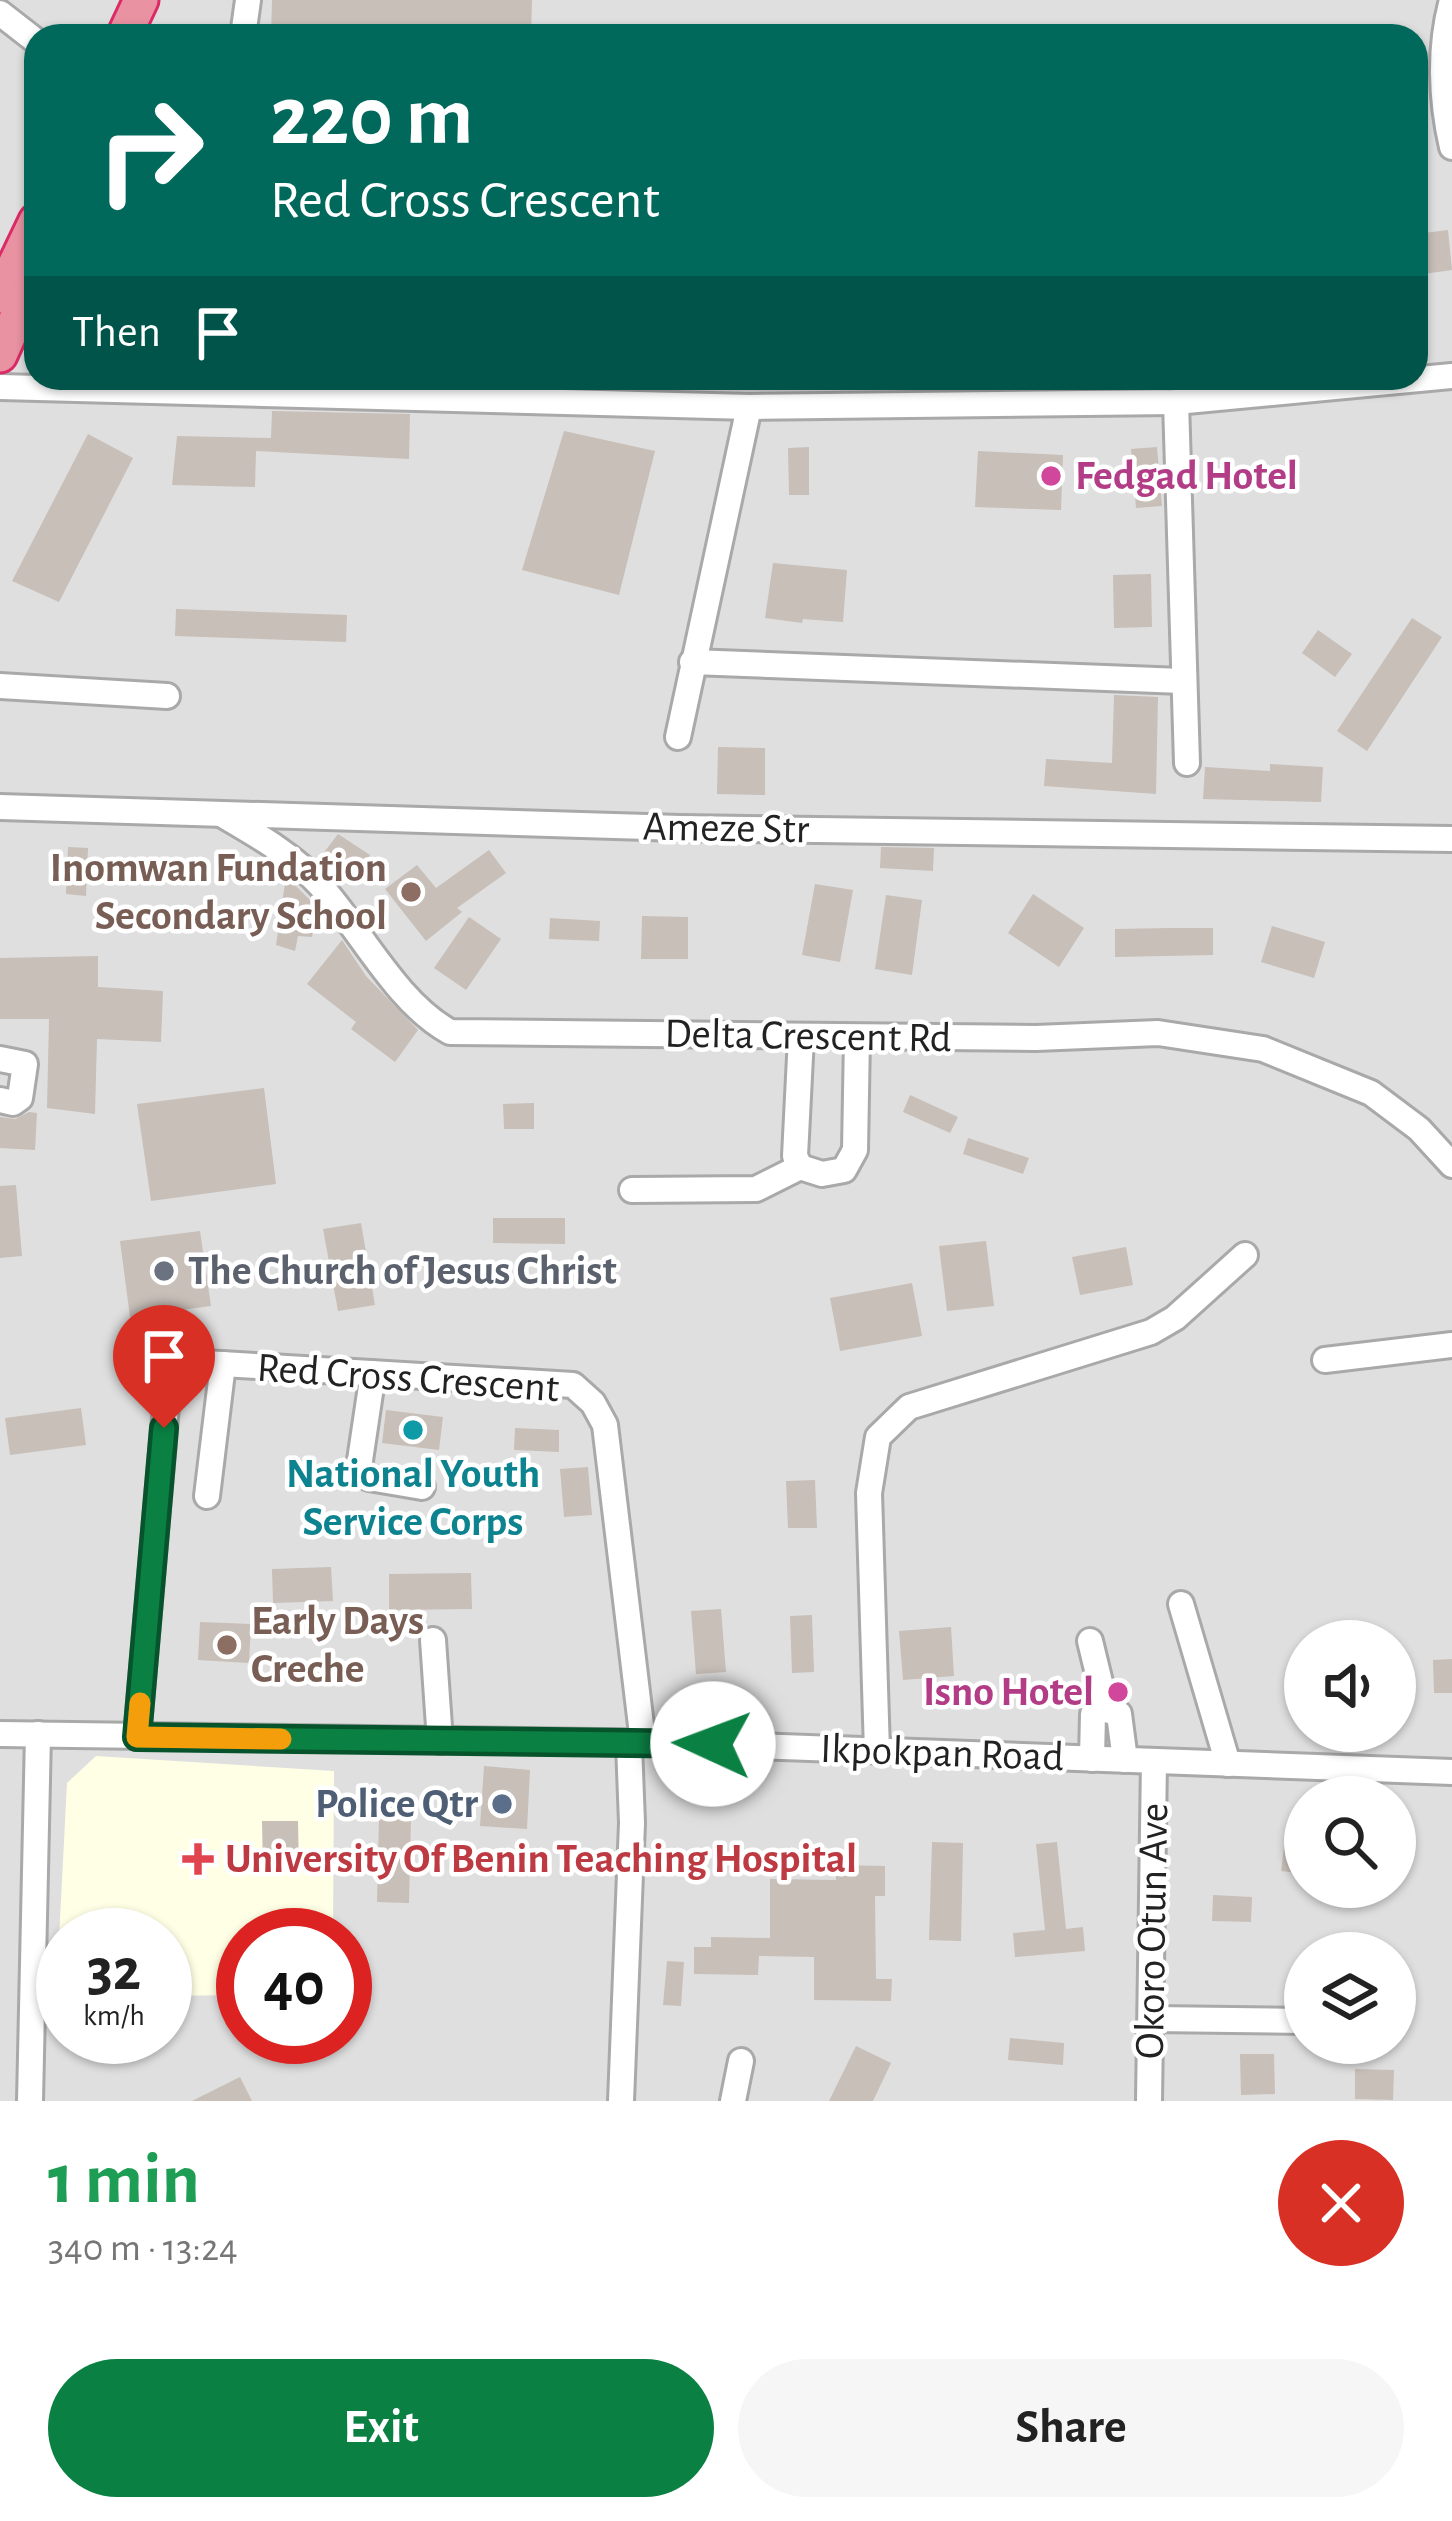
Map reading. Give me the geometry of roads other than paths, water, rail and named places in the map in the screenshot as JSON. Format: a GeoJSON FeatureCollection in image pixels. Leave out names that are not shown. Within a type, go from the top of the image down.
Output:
{"type":"FeatureCollection","features":[{"type":"Feature","properties":{"kind":"highway"},"geometry":{"type":"LineString","coordinates":[[0,296],[24,246]]}},
{"type":"Feature","properties":{"kind":"highway"},"geometry":{"type":"LineString","coordinates":[[0,355],[24,302]]}},
{"type":"Feature","properties":{"kind":"street"},"geometry":{"type":"LineString","coordinates":[[1452,0],[1444,58],[1444,110],[1452,147]]}},
{"type":"Feature","properties":{"kind":"street"},"geometry":{"type":"LineString","coordinates":[[112,390],[749,407],[1176,402],[1303,390]]}},
{"type":"Feature","properties":{"kind":"street"},"geometry":{"type":"LineString","coordinates":[[1176,402],[1187,763]]}},
{"type":"Feature","properties":{"kind":"street"},"geometry":{"type":"LineString","coordinates":[[678,737],[749,407]]}},
{"type":"Feature","properties":{"kind":"street"},"geometry":{"type":"LineString","coordinates":[[692,662],[1181,681]]}},
{"type":"Feature","properties":{"kind":"street"},"geometry":{"type":"LineString","coordinates":[[0,686],[167,696]]}},
{"type":"Feature","properties":{"kind":"street","name":"Ameze Str"},"geometry":{"type":"LineString","coordinates":[[0,807],[680,828],[1452,839]]}},
{"type":"Feature","properties":{"kind":"street","name":"Delta Crescent Rd"},"geometry":{"type":"LineString","coordinates":[[218,813],[270,843],[316,879],[403,994],[430,1021],[450,1032],[1036,1038],[1158,1033],[1263,1048],[1371,1093],[1419,1129],[1452,1165]]}},
{"type":"Feature","properties":{"kind":"street"},"geometry":{"type":"LineString","coordinates":[[798,1161],[801,1037]]}},
{"type":"Feature","properties":{"kind":"street"},"geometry":{"type":"LineString","coordinates":[[798,1161],[822,1174],[844,1170],[850,1162],[855,1150],[857,1037]]}},
{"type":"Feature","properties":{"kind":"street"},"geometry":{"type":"LineString","coordinates":[[0,1059],[25,1064],[20,1098],[0,1100]]}},
{"type":"Feature","properties":{"kind":"street"},"geometry":{"type":"LineString","coordinates":[[632,1190],[756,1189],[798,1161]]}},
{"type":"Feature","properties":{"kind":"street"},"geometry":{"type":"LineString","coordinates":[[877,1751],[868,1492],[878,1437],[909,1407],[1151,1332],[1175,1318],[1245,1256]]}},
{"type":"Feature","properties":{"kind":"street"},"geometry":{"type":"LineString","coordinates":[[1324,1360],[1452,1345]]}},
{"type":"Feature","properties":{"kind":"street","name":"Red Cross Crescent"},"geometry":{"type":"LineString","coordinates":[[137,1737],[168,1384],[181,1364],[573,1385],[593,1403],[605,1425],[636,1743],[621,2101]]}},
{"type":"Feature","properties":{"kind":"street"},"geometry":{"type":"LineString","coordinates":[[207,1496],[223,1364]]}},
{"type":"Feature","properties":{"kind":"street"},"geometry":{"type":"LineString","coordinates":[[373,1373],[358,1467],[369,1478],[422,1487]]}},
{"type":"Feature","properties":{"kind":"street"},"geometry":{"type":"LineString","coordinates":[[1181,1604],[1228,1763]]}},
{"type":"Feature","properties":{"kind":"street"},"geometry":{"type":"LineString","coordinates":[[433,1640],[440,1742]]}},
{"type":"Feature","properties":{"kind":"street"},"geometry":{"type":"LineString","coordinates":[[1090,1640],[1106,1707]]}},
{"type":"Feature","properties":{"kind":"street"},"geometry":{"type":"LineString","coordinates":[[1092,1759],[1093,1714],[1098,1707],[1106,1707],[1119,1714],[1125,1760]]}},
{"type":"Feature","properties":{"kind":"street","name":"Ikpokpan Road"},"geometry":{"type":"LineString","coordinates":[[0,1734],[636,1743],[1452,1772]]}},
{"type":"Feature","properties":{"kind":"street"},"geometry":{"type":"LineString","coordinates":[[30,2101],[38,1734]]}},
{"type":"Feature","properties":{"kind":"street","name":"Okoro Otun Ave"},"geometry":{"type":"LineString","coordinates":[[1149,2101],[1154,1761]]}},
{"type":"Feature","properties":{"kind":"street"},"geometry":{"type":"LineString","coordinates":[[1153,2019],[1284,2021]]}},
{"type":"Feature","properties":{"kind":"street"},"geometry":{"type":"LineString","coordinates":[[733,2101],[741,2061]]}},
{"type":"Feature","properties":{"kind":"place","name":"Fedgad Hotel"},"geometry":{"type":"Point","coordinates":[1051,476]}},
{"type":"Feature","properties":{"kind":"place","name":"Inomwan Fundation Secondary School"},"geometry":{"type":"Point","coordinates":[411,892]}},
{"type":"Feature","properties":{"kind":"place","name":"The Church of Jesus Christ"},"geometry":{"type":"Point","coordinates":[164,1271]}},
{"type":"Feature","properties":{"kind":"place","name":"National Youth Service Corps"},"geometry":{"type":"Point","coordinates":[413,1430]}},
{"type":"Feature","properties":{"kind":"place","name":"Early Days Creche"},"geometry":{"type":"Point","coordinates":[227,1645]}},
{"type":"Feature","properties":{"kind":"place","name":"Isno Hotel"},"geometry":{"type":"Point","coordinates":[1118,1692]}},
{"type":"Feature","properties":{"kind":"place","name":"Police Qtr"},"geometry":{"type":"Point","coordinates":[502,1804]}},
{"type":"Feature","properties":{"kind":"place","name":"University Of Benin Teaching Hospital"},"geometry":{"type":"Point","coordinates":[198,1859]}}]}
